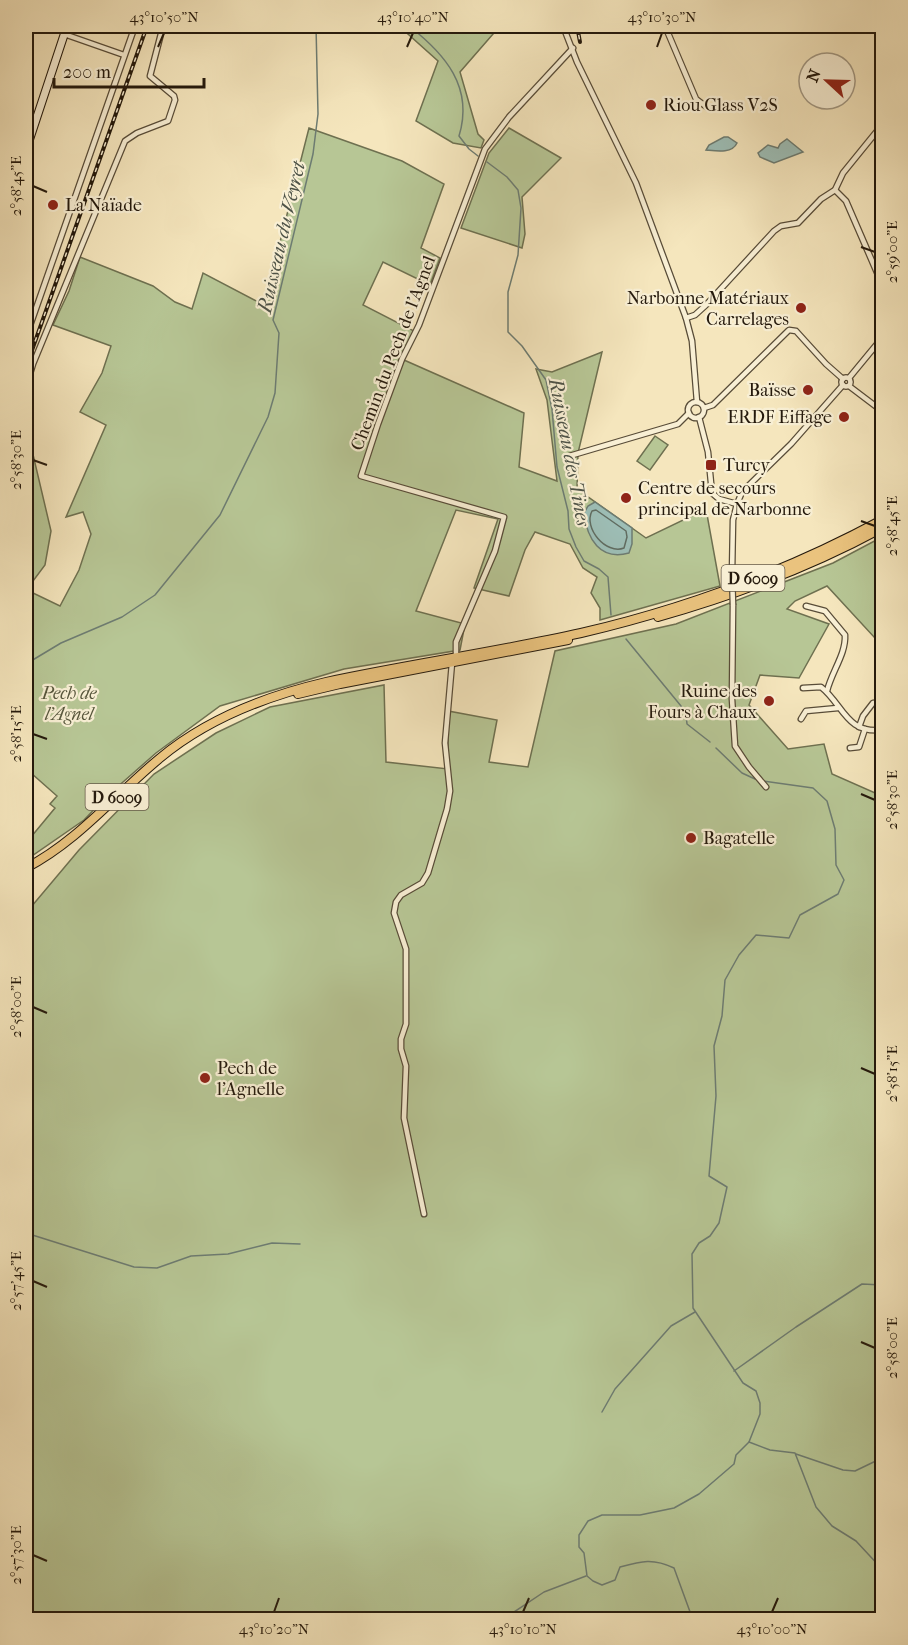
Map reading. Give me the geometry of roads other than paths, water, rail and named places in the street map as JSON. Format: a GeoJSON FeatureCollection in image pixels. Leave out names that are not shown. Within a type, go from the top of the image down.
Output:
{"type":"FeatureCollection","features":[{"type":"Feature","properties":{"kind":"main road"},"geometry":{"type":"LineString","coordinates":[[26,150],[67,26]]}},
{"type":"Feature","properties":{"kind":"main road"},"geometry":{"type":"LineString","coordinates":[[26,140],[37,115]]}},
{"type":"Feature","properties":{"kind":"main road","name":"D 6009"},"geometry":{"type":"LineString","coordinates":[[26,873],[67,848],[164,759],[198,735],[230,718],[260,706],[311,691],[580,633],[653,614],[770,572],[882,520]]}},
{"type":"Feature","properties":{"kind":"main road","name":"D 6009"},"geometry":{"type":"LineString","coordinates":[[26,868],[51,854],[87,826],[162,755],[221,718],[261,701],[308,686],[542,647],[706,603],[785,574],[882,528]]}},
{"type":"Feature","properties":{"kind":"street"},"geometry":{"type":"LineString","coordinates":[[26,337],[135,26]]}},
{"type":"Feature","properties":{"kind":"street"},"geometry":{"type":"LineString","coordinates":[[26,387],[36,355],[126,141],[137,133],[168,121],[173,109],[174,96],[150,76],[163,26]]}},
{"type":"Feature","properties":{"kind":"street"},"geometry":{"type":"LineString","coordinates":[[563,26],[636,183],[686,318],[692,341],[696,402],[704,408]]}},
{"type":"Feature","properties":{"kind":"street"},"geometry":{"type":"LineString","coordinates":[[665,26],[696,99],[708,108]]}},
{"type":"Feature","properties":{"kind":"street"},"geometry":{"type":"LineString","coordinates":[[64,34],[124,55]]}},
{"type":"Feature","properties":{"kind":"street","name":"Chemin du Pech de l'Agnel"},"geometry":{"type":"LineString","coordinates":[[424,1214],[404,1118],[406,1066],[401,1040],[407,1013],[406,949],[394,913],[396,902],[401,895],[422,883],[428,873],[447,808],[450,791],[445,743],[456,642],[495,551],[504,518],[361,476],[402,359],[419,325],[484,149],[509,117],[573,48]]}},
{"type":"Feature","properties":{"kind":"street"},"geometry":{"type":"LineString","coordinates":[[686,318],[695,315],[706,305],[774,231],[781,226],[798,223],[821,199],[835,190],[843,173],[882,125]]}},
{"type":"Feature","properties":{"kind":"street"},"geometry":{"type":"LineString","coordinates":[[835,190],[846,201],[882,284]]}},
{"type":"Feature","properties":{"kind":"street"},"geometry":{"type":"LineString","coordinates":[[704,408],[713,405],[789,330],[796,331],[826,364],[846,379]]}},
{"type":"Feature","properties":{"kind":"street"},"geometry":{"type":"LineString","coordinates":[[766,787],[735,746],[732,693],[732,574],[733,520],[737,504],[749,483],[846,385],[846,379],[882,338]]}},
{"type":"Feature","properties":{"kind":"street"},"geometry":{"type":"LineString","coordinates":[[846,385],[882,411]]}},
{"type":"Feature","properties":{"kind":"street"},"geometry":{"type":"LineString","coordinates":[[566,457],[678,424],[689,413],[689,407],[696,402]]}},
{"type":"Feature","properties":{"kind":"street"},"geometry":{"type":"LineString","coordinates":[[689,413],[693,417],[699,417],[704,412],[704,408]]}},
{"type":"Feature","properties":{"kind":"street"},"geometry":{"type":"LineString","coordinates":[[699,417],[708,452],[712,493],[719,499],[737,504]]}},
{"type":"Feature","properties":{"kind":"street"},"geometry":{"type":"LineString","coordinates":[[806,606],[825,611],[846,635],[845,650],[834,668],[826,691]]}},
{"type":"Feature","properties":{"kind":"street"},"geometry":{"type":"LineString","coordinates":[[803,688],[817,686],[826,691],[838,708],[862,728],[882,730]]}},
{"type":"Feature","properties":{"kind":"street"},"geometry":{"type":"LineString","coordinates":[[850,748],[859,747],[863,717],[873,702],[882,702]]}},
{"type":"Feature","properties":{"kind":"street"},"geometry":{"type":"LineString","coordinates":[[801,719],[806,711],[838,708]]}},
{"type":"Feature","properties":{"kind":"water"},"geometry":{"type":"Polygon","coordinates":[[[724,137],[737,143],[728,150],[706,150],[709,145],[724,137]]]}},
{"type":"Feature","properties":{"kind":"water"},"geometry":{"type":"Polygon","coordinates":[[[787,139],[803,152],[774,163],[760,157],[758,153],[768,145],[778,148],[787,139]]]}},
{"type":"Feature","properties":{"kind":"water"},"geometry":{"type":"Polygon","coordinates":[[[595,502],[632,528],[632,544],[629,553],[610,554],[597,546],[592,539],[584,513],[588,506],[595,502]]]}},
{"type":"Feature","properties":{"kind":"waterway","name":"Ruisseau du Veyret"},"geometry":{"type":"LineString","coordinates":[[26,664],[61,643],[122,617],[155,595],[220,515],[268,417],[275,393],[279,333],[273,320],[313,154],[318,114],[316,26]]}},
{"type":"Feature","properties":{"kind":"waterway","name":"Ruisseau des Tines"},"geometry":{"type":"LineString","coordinates":[[409,26],[434,48],[453,73],[463,102],[463,118],[459,136],[478,156]]}},
{"type":"Feature","properties":{"kind":"waterway","name":"Ruisseau des Tines"},"geometry":{"type":"LineString","coordinates":[[487,162],[507,177],[518,190],[521,208],[518,255],[508,292],[508,332],[522,346],[546,380],[552,409],[557,467],[568,511],[569,529],[584,561],[608,577],[611,615]]}},
{"type":"Feature","properties":{"kind":"waterway","name":"Ruisseau des Tines"},"geometry":{"type":"LineString","coordinates":[[626,639],[681,706],[686,715],[687,724],[710,742]]}},
{"type":"Feature","properties":{"kind":"waterway","name":"Ruisseau des Tines"},"geometry":{"type":"LineString","coordinates":[[716,748],[742,773],[755,779]]}},
{"type":"Feature","properties":{"kind":"waterway","name":"Ruisseau des Tines"},"geometry":{"type":"LineString","coordinates":[[693,1620],[674,1568],[653,1562],[635,1563],[620,1567],[615,1580],[602,1585],[587,1576],[584,1553],[579,1547],[579,1535],[588,1521],[602,1515],[640,1515],[674,1508],[699,1494],[734,1464],[736,1455],[749,1442],[760,1414],[760,1403],[756,1391],[743,1383],[693,1308],[692,1254],[699,1243],[710,1236],[719,1223],[727,1187],[709,1176],[716,1096],[714,1046],[722,1016],[725,980],[739,955],[756,935],[789,938],[800,915],[838,894],[844,880],[836,865],[835,829],[827,801],[813,788],[763,781]]}},
{"type":"Feature","properties":{"kind":"waterway"},"geometry":{"type":"LineString","coordinates":[[26,1233],[134,1267],[157,1268],[191,1256],[228,1254],[272,1243],[300,1244]]}},
{"type":"Feature","properties":{"kind":"waterway"},"geometry":{"type":"LineString","coordinates":[[734,1371],[862,1284],[882,1285]]}},
{"type":"Feature","properties":{"kind":"waterway"},"geometry":{"type":"LineString","coordinates":[[602,1412],[615,1389],[671,1326],[695,1312]]}},
{"type":"Feature","properties":{"kind":"waterway"},"geometry":{"type":"LineString","coordinates":[[749,1442],[770,1450],[795,1453],[816,1507],[832,1526],[856,1541],[882,1569]]}},
{"type":"Feature","properties":{"kind":"waterway"},"geometry":{"type":"LineString","coordinates":[[796,1454],[843,1470],[855,1471],[882,1458]]}},
{"type":"Feature","properties":{"kind":"waterway"},"geometry":{"type":"LineString","coordinates":[[502,1620],[544,1592],[586,1576]]}},
{"type":"Feature","properties":{"kind":"railway"},"geometry":{"type":"LineString","coordinates":[[26,367],[147,26]]}},
{"type":"Feature","properties":{"kind":"railway"},"geometry":{"type":"LineString","coordinates":[[577,26],[580,42]]}},
{"type":"Feature","properties":{"kind":"railway"},"geometry":{"type":"LineString","coordinates":[[587,26],[589,32]]}},
{"type":"Feature","properties":{"kind":"place","name":"Riou Glass V2S"},"geometry":{"type":"Point","coordinates":[651,105]}},
{"type":"Feature","properties":{"kind":"place","name":"La Naïade"},"geometry":{"type":"Point","coordinates":[53,205]}},
{"type":"Feature","properties":{"kind":"place","name":"Narbonne Matériaux Carrelages"},"geometry":{"type":"Point","coordinates":[801,308]}},
{"type":"Feature","properties":{"kind":"place","name":"Baïsse"},"geometry":{"type":"Point","coordinates":[808,390]}},
{"type":"Feature","properties":{"kind":"place","name":"ERDF Eiffage"},"geometry":{"type":"Point","coordinates":[844,417]}},
{"type":"Feature","properties":{"kind":"place","name":"Turcy"},"geometry":{"type":"Point","coordinates":[711,465]}},
{"type":"Feature","properties":{"kind":"place","name":"Centre de secours principal de Narbonne"},"geometry":{"type":"Point","coordinates":[626,498]}},
{"type":"Feature","properties":{"kind":"place","name":"Ruine des Fours à Chaux"},"geometry":{"type":"Point","coordinates":[769,701]}},
{"type":"Feature","properties":{"kind":"place","name":"Bagatelle"},"geometry":{"type":"Point","coordinates":[691,838]}},
{"type":"Feature","properties":{"kind":"place","name":"Pech de l'Agnelle"},"geometry":{"type":"Point","coordinates":[205,1078]}},
{"type":"Feature","properties":{"kind":"park label","name":"Pech de l'Agnel"},"geometry":{"type":"Point","coordinates":[69,703]}}]}
